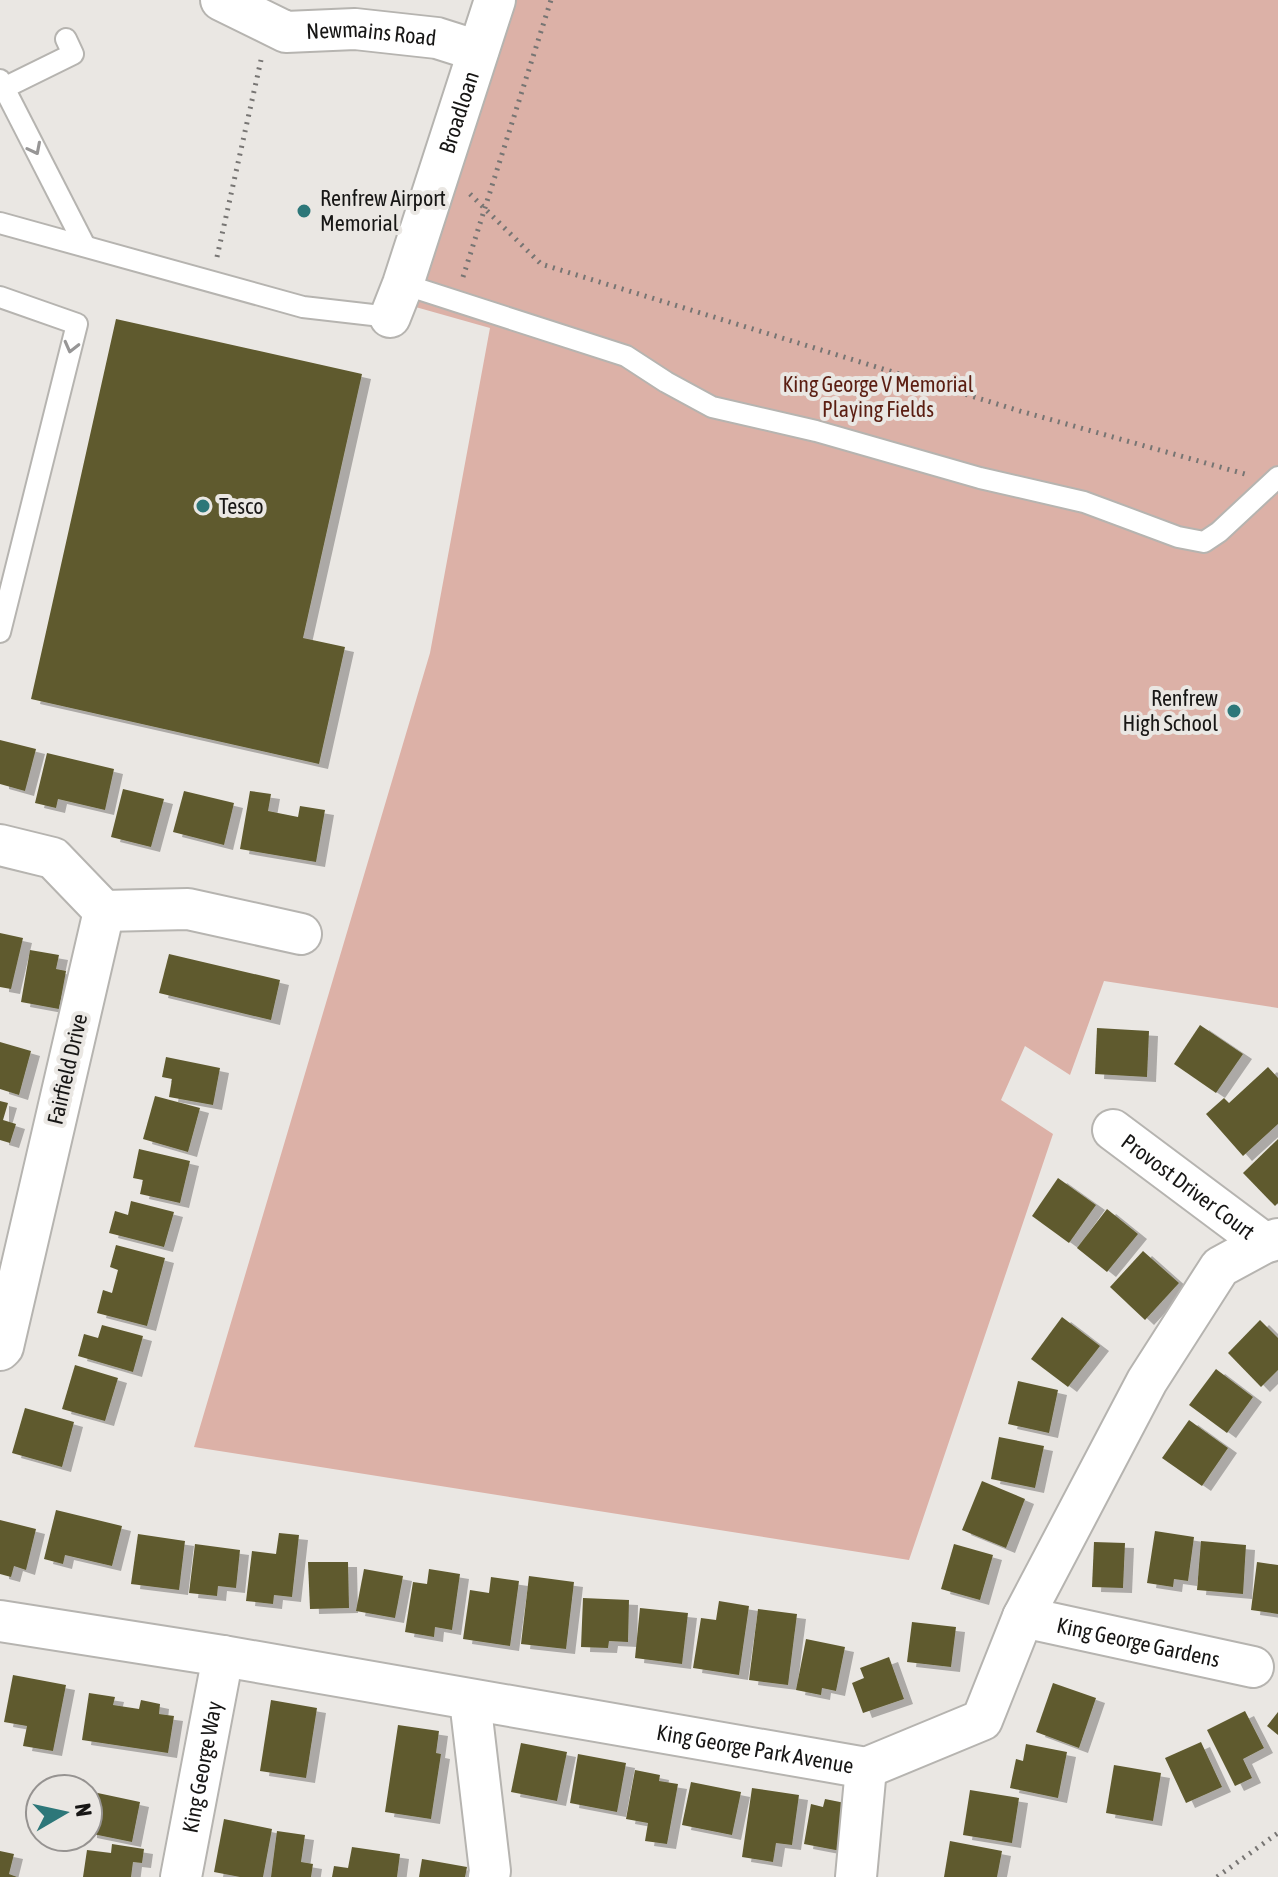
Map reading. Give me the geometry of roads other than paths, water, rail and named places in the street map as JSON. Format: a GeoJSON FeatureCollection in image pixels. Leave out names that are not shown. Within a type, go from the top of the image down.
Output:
{"type":"FeatureCollection","features":[{"type":"Feature","properties":{"kind":"street","name":"Newmains Road"},"geometry":{"type":"LineString","coordinates":[[221,0],[286,32],[355,29],[437,38],[478,51]]}},
{"type":"Feature","properties":{"kind":"street","name":"Broadloan"},"geometry":{"type":"LineString","coordinates":[[396,300],[495,0]]}},
{"type":"Feature","properties":{"kind":"street"},"geometry":{"type":"LineString","coordinates":[[0,845],[53,858],[104,911],[188,909],[301,934]]}},
{"type":"Feature","properties":{"kind":"street","name":"Fairfield Drive"},"geometry":{"type":"LineString","coordinates":[[0,1350],[104,911]]}},
{"type":"Feature","properties":{"kind":"street","name":"Provost Driver Court"},"geometry":{"type":"LineString","coordinates":[[1113,1130],[1271,1241]]}},
{"type":"Feature","properties":{"kind":"street","name":"King George Park Avenue"},"geometry":{"type":"LineString","coordinates":[[0,1621],[223,1656],[866,1768],[982,1720],[1023,1617],[1147,1381],[1220,1267],[1271,1241]]}},
{"type":"Feature","properties":{"kind":"street","name":"King George Gardens"},"geometry":{"type":"LineString","coordinates":[[1023,1617],[1253,1667]]}},
{"type":"Feature","properties":{"kind":"street","name":"King George Way"},"geometry":{"type":"LineString","coordinates":[[181,1877],[223,1656]]}},
{"type":"Feature","properties":{"kind":"street"},"geometry":{"type":"LineString","coordinates":[[470,1700],[489,1877]]}},
{"type":"Feature","properties":{"kind":"street"},"geometry":{"type":"LineString","coordinates":[[856,1877],[866,1768]]}},
{"type":"Feature","properties":{"kind":"lane"},"geometry":{"type":"LineString","coordinates":[[66,39],[73,54],[2,84],[85,246]]}},
{"type":"Feature","properties":{"kind":"lane"},"geometry":{"type":"LineString","coordinates":[[0,223],[303,307],[396,300],[456,301],[626,356],[712,407],[816,431],[980,478],[1084,502],[1178,537],[1204,542],[1276,479]]}},
{"type":"Feature","properties":{"kind":"lane"},"geometry":{"type":"LineString","coordinates":[[0,297],[77,324],[0,632]]}},
{"type":"Feature","properties":{"kind":"place","name":"Renfrew Airport Memorial"},"geometry":{"type":"Point","coordinates":[304,211]}},
{"type":"Feature","properties":{"kind":"place","name":"Tesco"},"geometry":{"type":"Point","coordinates":[203,506]}},
{"type":"Feature","properties":{"kind":"place","name":"Renfrew High School"},"geometry":{"type":"Point","coordinates":[1234,711]}},
{"type":"Feature","properties":{"kind":"park label","name":"King George V Memorial Playing Fields"},"geometry":{"type":"Point","coordinates":[878,396]}}]}
